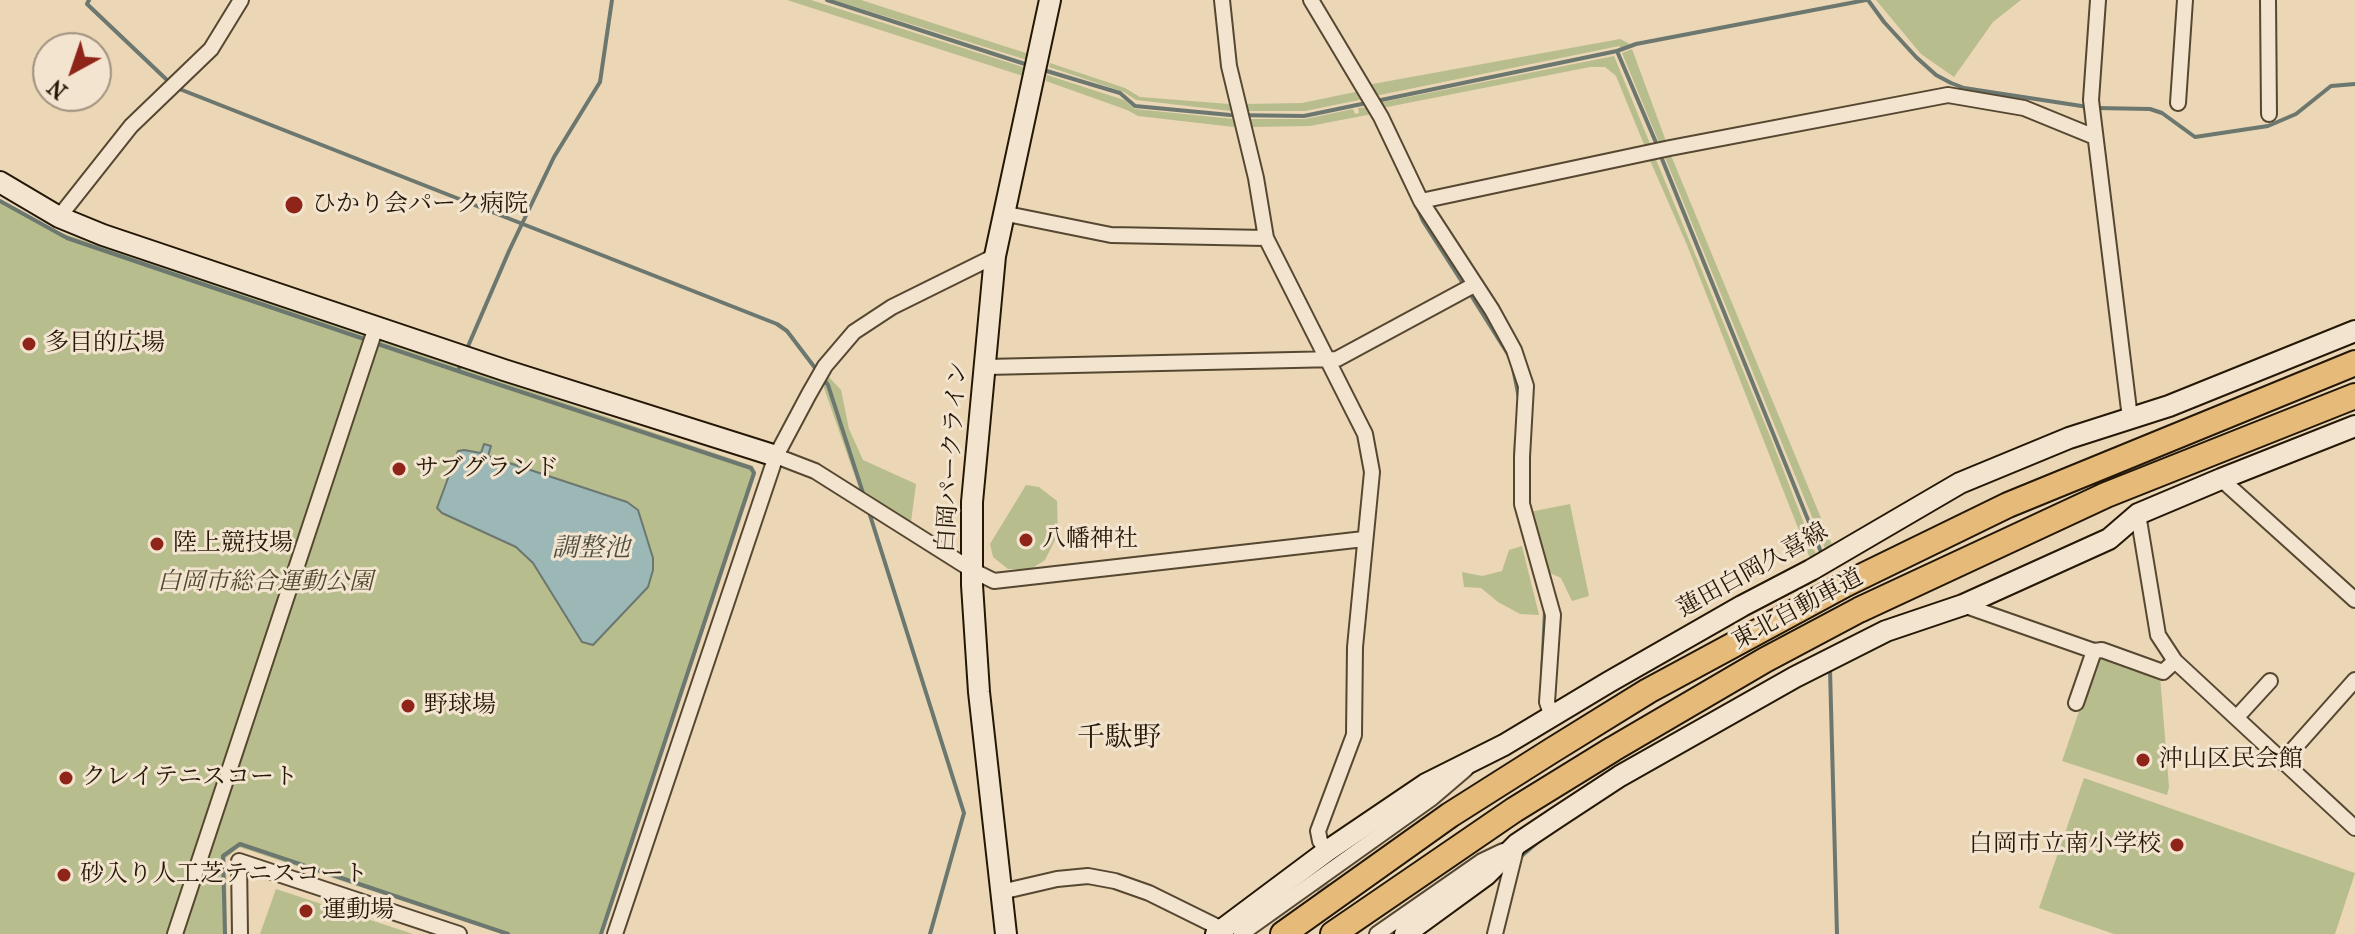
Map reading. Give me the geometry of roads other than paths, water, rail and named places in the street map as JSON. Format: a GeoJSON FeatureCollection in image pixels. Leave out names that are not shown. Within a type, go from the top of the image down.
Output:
{"type":"FeatureCollection","features":[{"type":"Feature","properties":{"kind":"highway","name":"東北自動車道"},"geometry":{"type":"LineString","coordinates":[[1283,934],[1437,824],[1551,751],[1648,691],[1833,591],[2008,505],[2355,363]]}},
{"type":"Feature","properties":{"kind":"highway","name":"東北自動車道"},"geometry":{"type":"LineString","coordinates":[[1333,934],[1514,810],[1600,756],[1859,610],[2106,495],[2355,396]]}},
{"type":"Feature","properties":{"kind":"street"},"geometry":{"type":"LineString","coordinates":[[59,217],[131,126],[211,49],[241,0]]}},
{"type":"Feature","properties":{"kind":"street","name":"白岡パークライン"},"geometry":{"type":"LineString","coordinates":[[1006,934],[979,692],[972,570],[972,502],[995,256],[1050,0]]}},
{"type":"Feature","properties":{"kind":"street"},"geometry":{"type":"LineString","coordinates":[[1222,0],[1229,66],[1246,131],[1266,238],[1365,434],[1372,472],[1355,647],[1354,735],[1318,831],[1327,851]]}},
{"type":"Feature","properties":{"kind":"street"},"geometry":{"type":"LineString","coordinates":[[1311,0],[1378,113],[1421,201],[1492,310],[1514,350],[1526,386],[1522,504],[1553,615],[1547,702],[1552,717]]}},
{"type":"Feature","properties":{"kind":"street"},"geometry":{"type":"LineString","coordinates":[[2098,0],[2091,100],[2130,418]]}},
{"type":"Feature","properties":{"kind":"street"},"geometry":{"type":"LineString","coordinates":[[2178,103],[2185,0]]}},
{"type":"Feature","properties":{"kind":"street"},"geometry":{"type":"LineString","coordinates":[[2268,0],[2269,114]]}},
{"type":"Feature","properties":{"kind":"street"},"geometry":{"type":"LineString","coordinates":[[1421,201],[1644,153],[1948,95],[2024,108],[2095,137]]}},
{"type":"Feature","properties":{"kind":"street"},"geometry":{"type":"LineString","coordinates":[[0,182],[59,217],[103,235],[815,471],[994,581],[1364,539]]}},
{"type":"Feature","properties":{"kind":"street"},"geometry":{"type":"LineString","coordinates":[[1002,213],[1111,235],[1266,238]]}},
{"type":"Feature","properties":{"kind":"street"},"geometry":{"type":"LineString","coordinates":[[615,934],[776,456],[825,366],[854,332],[892,307],[995,256]]}},
{"type":"Feature","properties":{"kind":"street"},"geometry":{"type":"LineString","coordinates":[[986,367],[1337,359],[1474,285]]}},
{"type":"Feature","properties":{"kind":"street","name":"蓮田白岡久喜線"},"geometry":{"type":"LineString","coordinates":[[1226,932],[1327,851],[1426,784],[1552,717],[1960,483],[2069,438],[2169,406],[2355,331]]}},
{"type":"Feature","properties":{"kind":"street"},"geometry":{"type":"LineString","coordinates":[[175,934],[373,336]]}},
{"type":"Feature","properties":{"kind":"street"},"geometry":{"type":"LineString","coordinates":[[1377,934],[1482,861],[1517,844],[1620,776],[1795,677],[1886,631],[1963,605],[2109,539],[2138,514],[2355,426]]}},
{"type":"Feature","properties":{"kind":"street"},"geometry":{"type":"LineString","coordinates":[[2221,479],[2355,600]]}},
{"type":"Feature","properties":{"kind":"street"},"geometry":{"type":"LineString","coordinates":[[2138,514],[2158,635],[2175,661],[2355,828]]}},
{"type":"Feature","properties":{"kind":"street"},"geometry":{"type":"LineString","coordinates":[[1963,605],[2163,672],[2175,661]]}},
{"type":"Feature","properties":{"kind":"street"},"geometry":{"type":"LineString","coordinates":[[2076,703],[2094,651]]}},
{"type":"Feature","properties":{"kind":"street"},"geometry":{"type":"LineString","coordinates":[[2282,762],[2355,680]]}},
{"type":"Feature","properties":{"kind":"street"},"geometry":{"type":"LineString","coordinates":[[2237,717],[2270,681]]}},
{"type":"Feature","properties":{"kind":"street"},"geometry":{"type":"LineString","coordinates":[[1001,892],[1057,879],[1088,876],[1115,881],[1149,893],[1226,932],[1440,792],[1478,758]]}},
{"type":"Feature","properties":{"kind":"street"},"geometry":{"type":"LineString","coordinates":[[1405,934],[1486,875],[1517,844]]}},
{"type":"Feature","properties":{"kind":"street"},"geometry":{"type":"LineString","coordinates":[[1495,934],[1517,844]]}},
{"type":"Feature","properties":{"kind":"street"},"geometry":{"type":"LineString","coordinates":[[240,934],[239,861],[459,934]]}},
{"type":"Feature","properties":{"kind":"water","name":"調整池"},"geometry":{"type":"Polygon","coordinates":[[[484,444],[491,446],[488,456],[627,502],[638,510],[653,558],[648,587],[593,645],[582,642],[533,563],[516,547],[437,508],[458,451],[481,453],[484,444]]]}},
{"type":"Feature","properties":{"kind":"waterway"},"geometry":{"type":"LineString","coordinates":[[89,0],[87,4],[167,80],[182,90],[777,324],[787,331],[828,385],[864,496]]}},
{"type":"Feature","properties":{"kind":"waterway"},"geometry":{"type":"LineString","coordinates":[[466,351],[554,157],[600,82],[612,0]]}},
{"type":"Feature","properties":{"kind":"waterway"},"geometry":{"type":"LineString","coordinates":[[827,0],[1028,65]]}},
{"type":"Feature","properties":{"kind":"waterway"},"geometry":{"type":"LineString","coordinates":[[1617,51],[1636,44],[1866,0]]}},
{"type":"Feature","properties":{"kind":"waterway"},"geometry":{"type":"LineString","coordinates":[[1868,0],[1916,57],[1936,75],[1951,83],[1964,88],[2088,107]]}},
{"type":"Feature","properties":{"kind":"waterway"},"geometry":{"type":"LineString","coordinates":[[1040,69],[1120,93],[1135,106],[1230,115],[1304,116],[1617,51],[1657,145]]}},
{"type":"Feature","properties":{"kind":"waterway"},"geometry":{"type":"LineString","coordinates":[[2096,108],[2150,109],[2162,113],[2195,137],[2268,126],[2296,114],[2331,86],[2355,84]]}},
{"type":"Feature","properties":{"kind":"waterway"},"geometry":{"type":"LineString","coordinates":[[1660,154],[1821,552]]}},
{"type":"Feature","properties":{"kind":"waterway"},"geometry":{"type":"LineString","coordinates":[[0,201],[67,238],[367,340]]}},
{"type":"Feature","properties":{"kind":"waterway"},"geometry":{"type":"LineString","coordinates":[[1417,207],[1464,285]]}},
{"type":"Feature","properties":{"kind":"waterway"},"geometry":{"type":"LineString","coordinates":[[1469,292],[1511,359]]}},
{"type":"Feature","properties":{"kind":"waterway"},"geometry":{"type":"LineString","coordinates":[[375,343],[458,371]]}},
{"type":"Feature","properties":{"kind":"waterway"},"geometry":{"type":"LineString","coordinates":[[461,363],[458,371],[751,468],[754,473],[601,934]]}},
{"type":"Feature","properties":{"kind":"waterway"},"geometry":{"type":"LineString","coordinates":[[1513,368],[1519,398]]}},
{"type":"Feature","properties":{"kind":"waterway"},"geometry":{"type":"LineString","coordinates":[[1515,470],[1516,439]]}},
{"type":"Feature","properties":{"kind":"waterway"},"geometry":{"type":"LineString","coordinates":[[869,512],[964,813],[930,934]]}},
{"type":"Feature","properties":{"kind":"waterway"},"geometry":{"type":"LineString","coordinates":[[1542,674],[1545,611]]}},
{"type":"Feature","properties":{"kind":"waterway"},"geometry":{"type":"LineString","coordinates":[[1830,669],[1837,934]]}},
{"type":"Feature","properties":{"kind":"waterway"},"geometry":{"type":"LineString","coordinates":[[1518,859],[1539,841]]}},
{"type":"Feature","properties":{"kind":"waterway"},"geometry":{"type":"LineString","coordinates":[[225,934],[223,856],[240,844],[508,934]]}},
{"type":"Feature","properties":{"kind":"tunnel"},"geometry":{"type":"LineString","coordinates":[[1316,879],[1358,934]]}},
{"type":"Feature","properties":{"kind":"place","name":"ひかり会パーク病院"},"geometry":{"type":"Point","coordinates":[294,205]}},
{"type":"Feature","properties":{"kind":"place","name":"多目的広場"},"geometry":{"type":"Point","coordinates":[29,344]}},
{"type":"Feature","properties":{"kind":"place","name":"サブグランド"},"geometry":{"type":"Point","coordinates":[399,469]}},
{"type":"Feature","properties":{"kind":"place","name":"八幡神社"},"geometry":{"type":"Point","coordinates":[1026,540]}},
{"type":"Feature","properties":{"kind":"place","name":"陸上競技場"},"geometry":{"type":"Point","coordinates":[157,544]}},
{"type":"Feature","properties":{"kind":"place","name":"野球場"},"geometry":{"type":"Point","coordinates":[408,706]}},
{"type":"Feature","properties":{"kind":"place","name":"沖山区民会館"},"geometry":{"type":"Point","coordinates":[2143,760]}},
{"type":"Feature","properties":{"kind":"place","name":"クレイテニスコート"},"geometry":{"type":"Point","coordinates":[66,778]}},
{"type":"Feature","properties":{"kind":"place","name":"白岡市立南小学校"},"geometry":{"type":"Point","coordinates":[2177,845]}},
{"type":"Feature","properties":{"kind":"place","name":"砂入り人工芝テニスコート"},"geometry":{"type":"Point","coordinates":[64,875]}},
{"type":"Feature","properties":{"kind":"place","name":"運動場"},"geometry":{"type":"Point","coordinates":[306,911]}},
{"type":"Feature","properties":{"kind":"district","name":"千駄野"},"geometry":{"type":"Point","coordinates":[1119,739]}},
{"type":"Feature","properties":{"kind":"park label","name":"白岡市総合運動公園"},"geometry":{"type":"Point","coordinates":[265,583]}}]}
